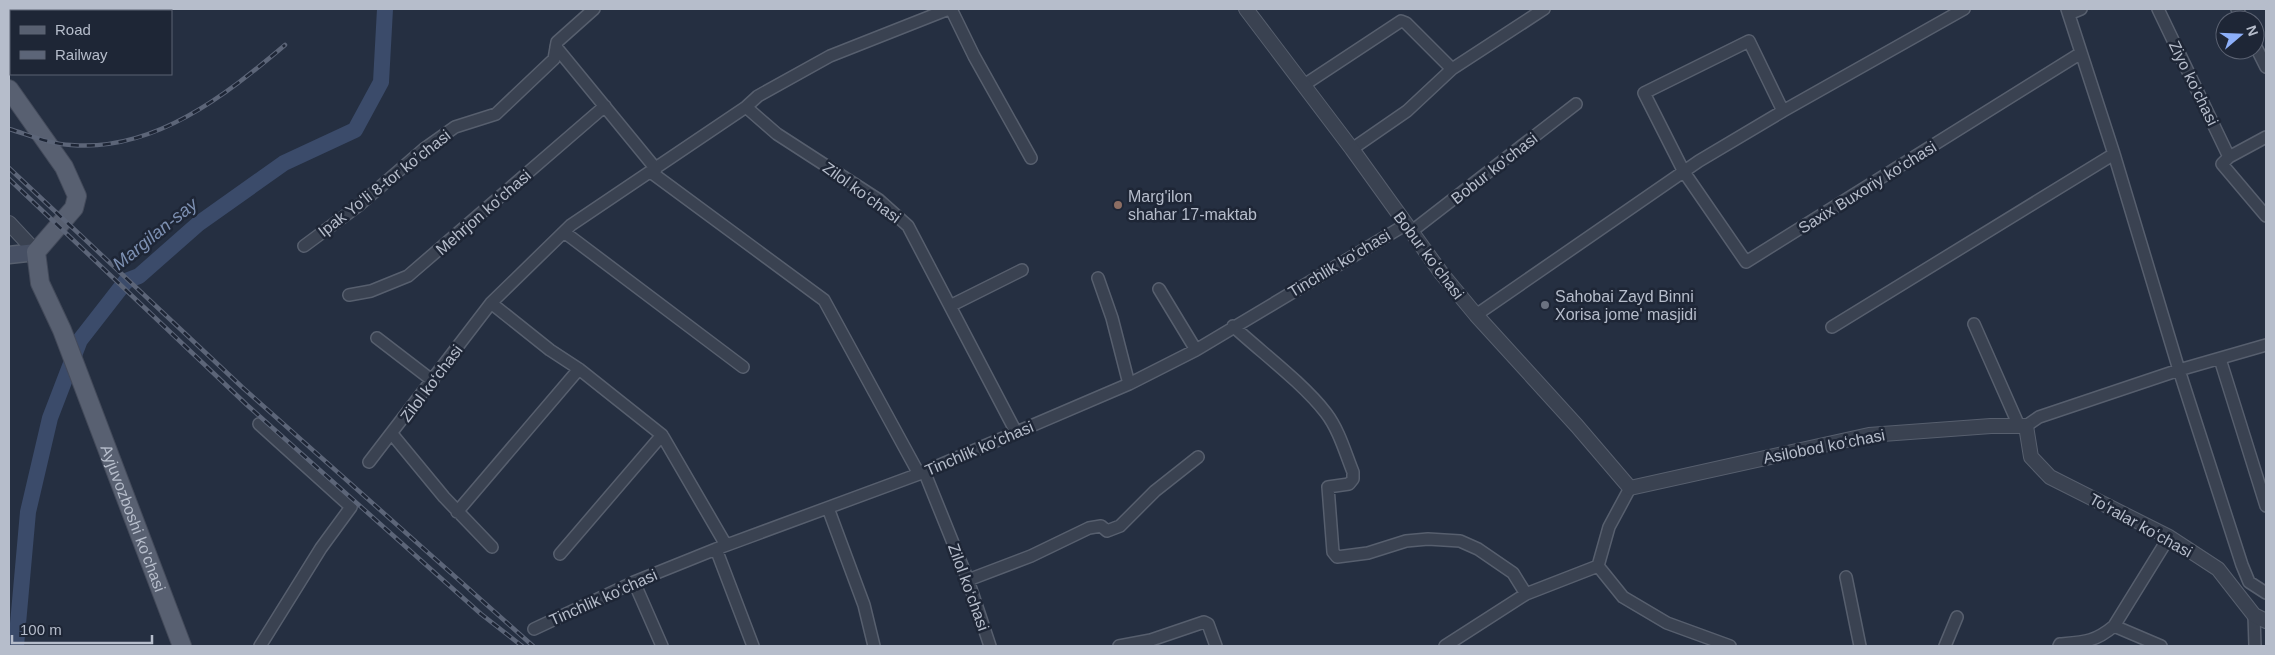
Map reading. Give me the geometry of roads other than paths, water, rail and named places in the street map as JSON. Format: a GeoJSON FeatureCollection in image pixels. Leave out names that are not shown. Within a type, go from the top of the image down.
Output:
{"type":"FeatureCollection","features":[{"type":"Feature","properties":{"kind":"main road"},"geometry":{"type":"LineString","coordinates":[[9,89],[72,179],[77,196],[74,208],[36,252],[10,258]]}},
{"type":"Feature","properties":{"kind":"main road","name":"Ayjuvozboshi ko'chasi"},"geometry":{"type":"LineString","coordinates":[[36,252],[40,283],[62,330],[86,391],[182,646]]}},
{"type":"Feature","properties":{"kind":"street","name":"Ipak Yoʻli 8-tor koʼchasi"},"geometry":{"type":"LineString","coordinates":[[304,246],[358,206],[424,148],[456,127],[496,114],[554,59],[557,42],[561,37],[594,9]]}},
{"type":"Feature","properties":{"kind":"street"},"geometry":{"type":"LineString","coordinates":[[746,108],[758,96],[830,56],[949,9],[953,12],[974,56],[1031,158]]}},
{"type":"Feature","properties":{"kind":"street","name":"Bobur koʻchasi"},"geometry":{"type":"LineString","coordinates":[[1246,9],[1352,149],[1408,228],[1476,315],[1583,432],[1630,488]]}},
{"type":"Feature","properties":{"kind":"street"},"geometry":{"type":"LineString","coordinates":[[1352,149],[1407,111],[1452,69],[1544,9]]}},
{"type":"Feature","properties":{"kind":"street"},"geometry":{"type":"LineString","coordinates":[[1476,315],[1684,172],[1782,111],[1964,9]]}},
{"type":"Feature","properties":{"kind":"street"},"geometry":{"type":"LineString","coordinates":[[2081,9],[2068,12],[2114,154],[2179,370],[2249,582],[2266,593]]}},
{"type":"Feature","properties":{"kind":"street","name":"Ziyo ko'chasi"},"geometry":{"type":"LineString","coordinates":[[2158,9],[2230,157]]}},
{"type":"Feature","properties":{"kind":"street"},"geometry":{"type":"LineString","coordinates":[[1304,85],[1401,21],[1406,23],[1452,69]]}},
{"type":"Feature","properties":{"kind":"street"},"geometry":{"type":"LineString","coordinates":[[1684,172],[1644,94],[1749,41],[1782,111]]}},
{"type":"Feature","properties":{"kind":"street"},"geometry":{"type":"LineString","coordinates":[[556,47],[605,106],[654,171]]}},
{"type":"Feature","properties":{"kind":"street","name":"Saxix Buxoriy ko‘chasi"},"geometry":{"type":"LineString","coordinates":[[1684,172],[1746,262],[2081,54]]}},
{"type":"Feature","properties":{"kind":"street","name":"Bobur ko'chasi"},"geometry":{"type":"LineString","coordinates":[[1408,228],[1576,104]]}},
{"type":"Feature","properties":{"kind":"street","name":"Mehrjon koʻchasi"},"geometry":{"type":"LineString","coordinates":[[349,295],[371,291],[408,276],[605,106]]}},
{"type":"Feature","properties":{"kind":"street","name":"Zilol ko‘chasi"},"geometry":{"type":"LineString","coordinates":[[369,462],[491,303],[572,224],[654,171],[740,110],[746,108],[777,134],[879,200],[908,226],[1016,432]]}},
{"type":"Feature","properties":{"kind":"street"},"geometry":{"type":"LineString","coordinates":[[2266,137],[2223,162],[2224,167],[2266,216]]}},
{"type":"Feature","properties":{"kind":"street"},"geometry":{"type":"LineString","coordinates":[[1832,327],[2114,154]]}},
{"type":"Feature","properties":{"kind":"street","name":"Zilol ko‘chasi"},"geometry":{"type":"LineString","coordinates":[[654,171],[824,300],[922,472],[968,580],[990,646]]}},
{"type":"Feature","properties":{"kind":"street"},"geometry":{"type":"LineString","coordinates":[[9,223],[36,252]]}},
{"type":"Feature","properties":{"kind":"street","name":"Tinchlik koʻchasi"},"geometry":{"type":"LineString","coordinates":[[534,629],[634,582],[721,547],[922,472],[1129,384],[1196,350],[1233,326],[1408,228]]}},
{"type":"Feature","properties":{"kind":"street"},"geometry":{"type":"LineString","coordinates":[[564,232],[742,367]]}},
{"type":"Feature","properties":{"kind":"street"},"geometry":{"type":"LineString","coordinates":[[950,306],[1022,270]]}},
{"type":"Feature","properties":{"kind":"street"},"geometry":{"type":"LineString","coordinates":[[1098,278],[1112,318],[1129,384]]}},
{"type":"Feature","properties":{"kind":"street"},"geometry":{"type":"LineString","coordinates":[[1159,289],[1196,350]]}},
{"type":"Feature","properties":{"kind":"street"},"geometry":{"type":"LineString","coordinates":[[491,303],[550,350],[579,369],[662,435],[721,547],[753,646]]}},
{"type":"Feature","properties":{"kind":"street"},"geometry":{"type":"LineString","coordinates":[[1974,324],[2022,426]]}},
{"type":"Feature","properties":{"kind":"street"},"geometry":{"type":"LineString","coordinates":[[1233,326],[1309,394],[1326,413],[1336,429],[1353,472],[1350,484],[1328,487],[1333,552],[1338,557],[1368,553],[1406,541],[1428,539],[1460,541],[1478,549],[1514,573],[1526,594]]}},
{"type":"Feature","properties":{"kind":"street"},"geometry":{"type":"LineString","coordinates":[[377,338],[433,381]]}},
{"type":"Feature","properties":{"kind":"street","name":"Asilobod koʻchasi"},"geometry":{"type":"LineString","coordinates":[[1630,488],[1869,435],[1991,426],[2022,426],[2038,417],[2179,370],[2266,345]]}},
{"type":"Feature","properties":{"kind":"street"},"geometry":{"type":"LineString","coordinates":[[2220,359],[2266,506]]}},
{"type":"Feature","properties":{"kind":"street"},"geometry":{"type":"LineString","coordinates":[[457,512],[579,369]]}},
{"type":"Feature","properties":{"kind":"street"},"geometry":{"type":"LineString","coordinates":[[258,424],[351,507],[321,548],[260,646]]}},
{"type":"Feature","properties":{"kind":"street","name":"Toʻralar koʻchasi"},"geometry":{"type":"LineString","coordinates":[[2022,426],[2032,457],[2050,477],[2104,502],[2139,524],[2169,537],[2218,569],[2260,618]]}},
{"type":"Feature","properties":{"kind":"street"},"geometry":{"type":"LineString","coordinates":[[392,434],[426,477],[492,547]]}},
{"type":"Feature","properties":{"kind":"street"},"geometry":{"type":"LineString","coordinates":[[560,554],[662,435]]}},
{"type":"Feature","properties":{"kind":"street"},"geometry":{"type":"LineString","coordinates":[[968,580],[1031,556],[1089,528],[1101,526],[1107,531],[1120,526],[1156,491],[1198,457]]}},
{"type":"Feature","properties":{"kind":"street"},"geometry":{"type":"LineString","coordinates":[[1598,566],[1609,527],[1630,488]]}},
{"type":"Feature","properties":{"kind":"street"},"geometry":{"type":"LineString","coordinates":[[828,508],[861,597],[874,646]]}},
{"type":"Feature","properties":{"kind":"street"},"geometry":{"type":"LineString","coordinates":[[2060,645],[2088,642],[2102,636],[2114,626],[2169,537]]}},
{"type":"Feature","properties":{"kind":"street"},"geometry":{"type":"LineString","coordinates":[[1446,646],[1526,594],[1598,566]]}},
{"type":"Feature","properties":{"kind":"street"},"geometry":{"type":"LineString","coordinates":[[1598,566],[1623,597],[1659,619],[1730,646]]}},
{"type":"Feature","properties":{"kind":"street"},"geometry":{"type":"LineString","coordinates":[[1846,577],[1860,646]]}},
{"type":"Feature","properties":{"kind":"street"},"geometry":{"type":"LineString","coordinates":[[634,582],[662,646]]}},
{"type":"Feature","properties":{"kind":"street"},"geometry":{"type":"LineString","coordinates":[[1945,646],[1957,617]]}},
{"type":"Feature","properties":{"kind":"street"},"geometry":{"type":"LineString","coordinates":[[2255,646],[2260,618]]}},
{"type":"Feature","properties":{"kind":"street"},"geometry":{"type":"LineString","coordinates":[[1119,646],[1151,640],[1204,622],[1208,624],[1216,646]]}},
{"type":"Feature","properties":{"kind":"street"},"geometry":{"type":"LineString","coordinates":[[2114,626],[2161,646]]}},
{"type":"Feature","properties":{"kind":"waterway","name":"Margilan-say"},"geometry":{"type":"LineString","coordinates":[[16,646],[28,512],[50,418],[80,340],[126,281],[139,276],[198,224],[284,163],[355,130],[381,82],[385,9]]}},
{"type":"Feature","properties":{"kind":"railway"},"geometry":{"type":"LineString","coordinates":[[9,129],[47,141],[71,145],[102,145],[131,139],[160,130],[187,116],[238,83],[285,45]]}},
{"type":"Feature","properties":{"kind":"railway"},"geometry":{"type":"LineString","coordinates":[[9,168],[242,387],[533,646]]}},
{"type":"Feature","properties":{"kind":"railway"},"geometry":{"type":"LineString","coordinates":[[9,179],[247,405],[481,614],[522,646]]}},
{"type":"Feature","properties":{"kind":"place","name":"Marg'ilon shahar 17-maktab"},"geometry":{"type":"Point","coordinates":[1118,205]}},
{"type":"Feature","properties":{"kind":"place","name":"Sahobai Zayd Binni Xorisa jome' masjidi"},"geometry":{"type":"Point","coordinates":[1545,305]}}]}
